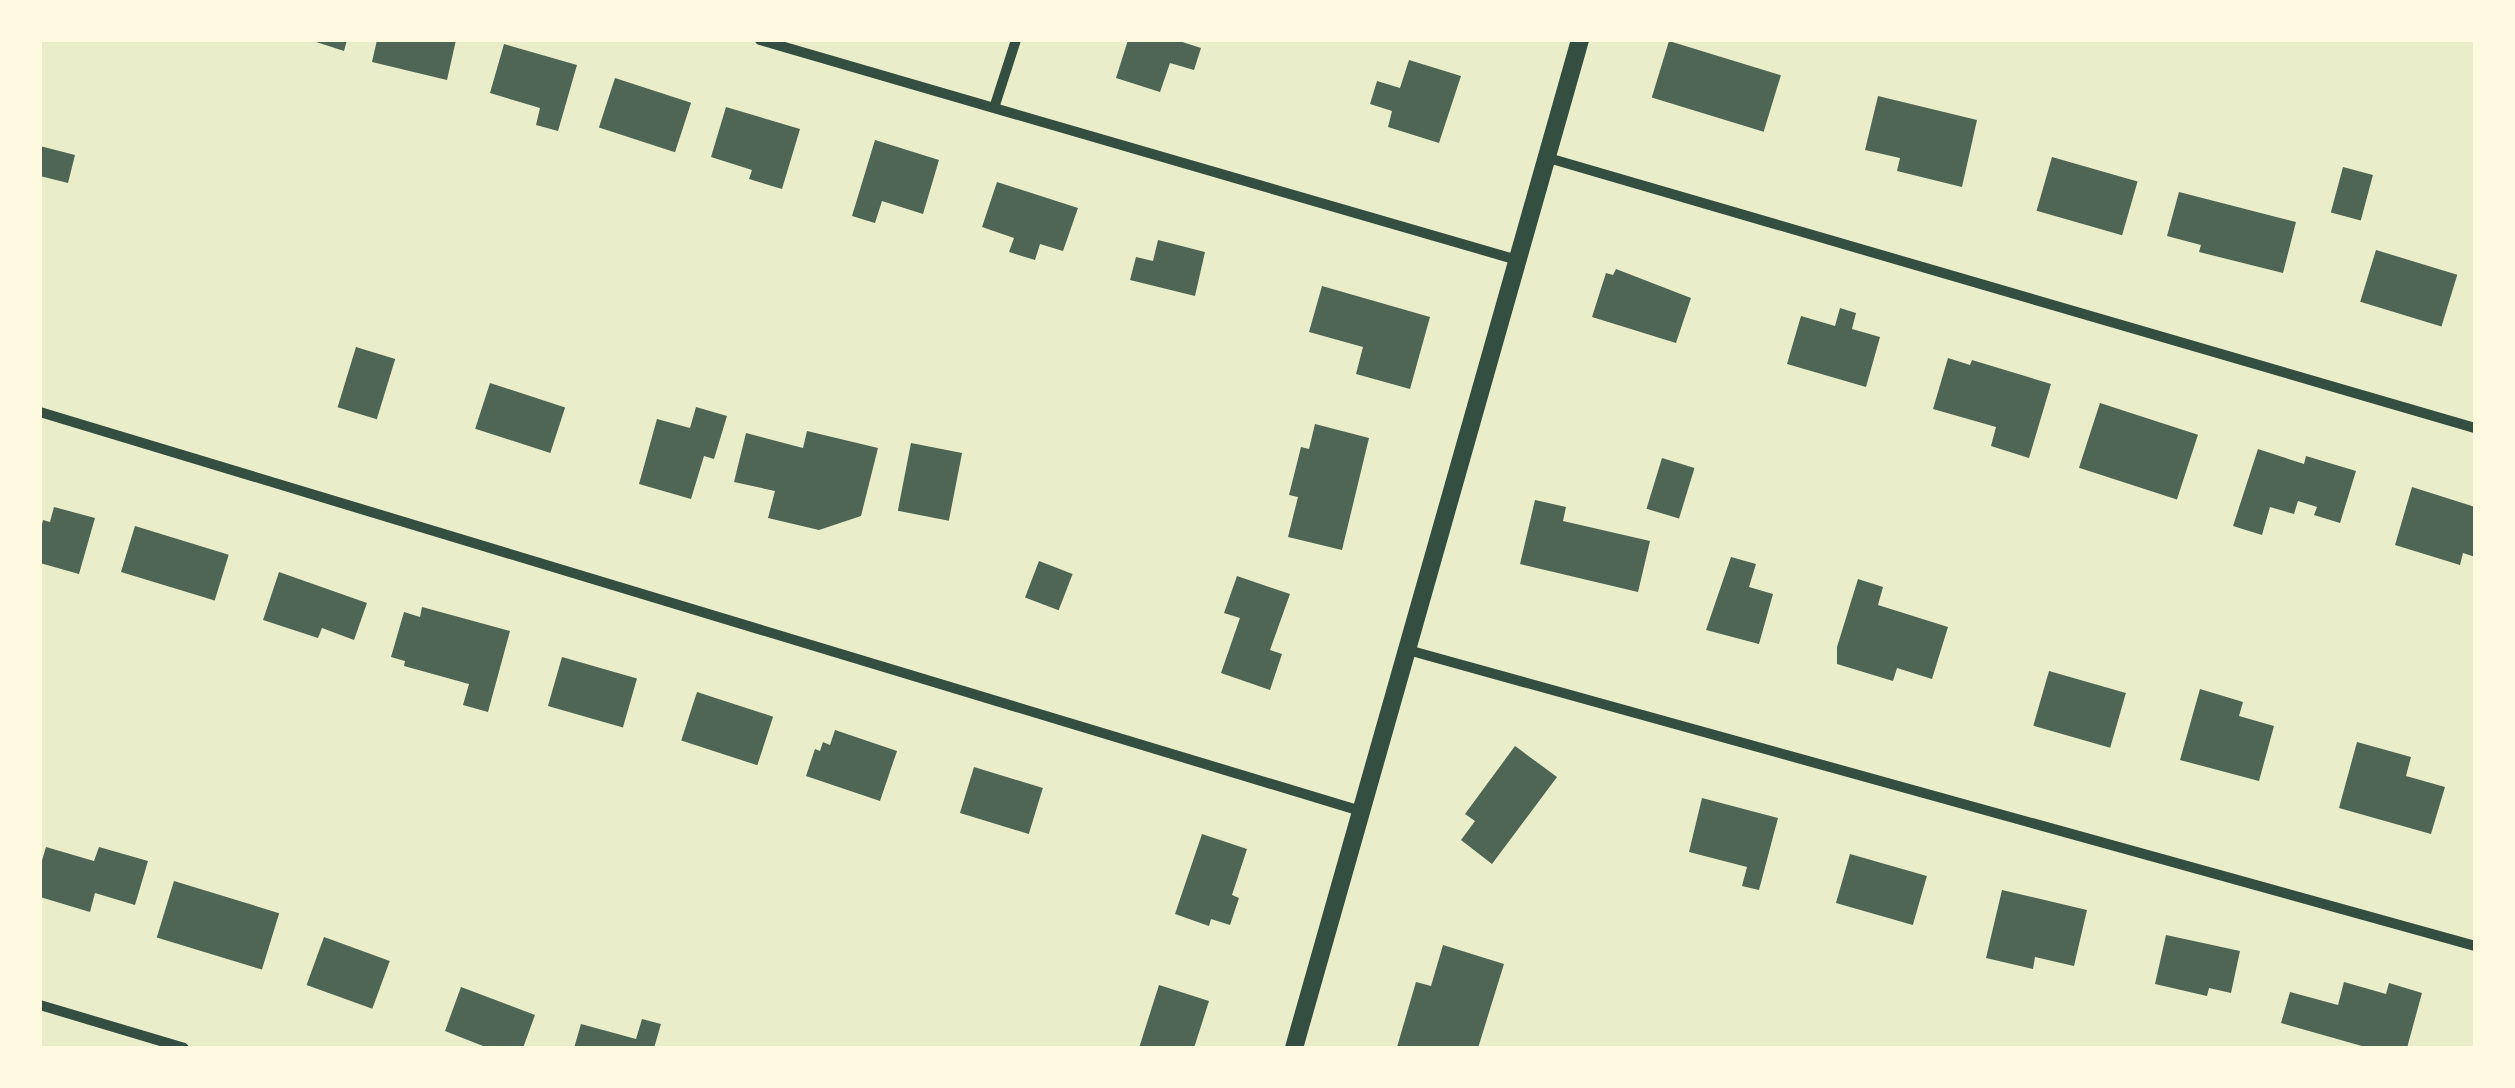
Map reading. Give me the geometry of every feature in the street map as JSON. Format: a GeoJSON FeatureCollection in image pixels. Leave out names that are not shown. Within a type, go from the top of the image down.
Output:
{"type":"FeatureCollection","features":[{"type":"Feature","properties":{"kind":"street"},"geometry":{"type":"LineString","coordinates":[[760,40],[995,105],[1517,260]]}},
{"type":"Feature","properties":{"kind":"street"},"geometry":{"type":"LineString","coordinates":[[995,105],[1016,40]]}},
{"type":"Feature","properties":{"kind":"street"},"geometry":{"type":"LineString","coordinates":[[1294,1048],[1580,40]]}},
{"type":"Feature","properties":{"kind":"street"},"geometry":{"type":"LineString","coordinates":[[1545,157],[2475,428]]}},
{"type":"Feature","properties":{"kind":"street"},"geometry":{"type":"LineString","coordinates":[[40,412],[1361,811]]}},
{"type":"Feature","properties":{"kind":"street"},"geometry":{"type":"LineString","coordinates":[[1408,650],[2475,946]]}},
{"type":"Feature","properties":{"kind":"street"},"geometry":{"type":"LineString","coordinates":[[40,1005],[184,1048]]}},
{"type":"Feature","properties":{"kind":"building"},"geometry":{"type":"Polygon","coordinates":[[[310,40],[347,40],[344,51],[310,40]]]}},
{"type":"Feature","properties":{"kind":"building"},"geometry":{"type":"Polygon","coordinates":[[[377,40],[456,40],[447,80],[372,62],[377,40]]]}},
{"type":"Feature","properties":{"kind":"building"},"geometry":{"type":"Polygon","coordinates":[[[1128,40],[1176,40],[1201,48],[1194,70],[1170,63],[1160,92],[1116,78],[1128,40]]]}},
{"type":"Feature","properties":{"kind":"building"},"geometry":{"type":"Polygon","coordinates":[[[1669,41],[1781,75],[1764,132],[1652,97],[1669,41]]]}},
{"type":"Feature","properties":{"kind":"building"},"geometry":{"type":"Polygon","coordinates":[[[504,44],[577,65],[558,131],[536,125],[540,108],[490,93],[504,44]]]}},
{"type":"Feature","properties":{"kind":"building"},"geometry":{"type":"Polygon","coordinates":[[[1409,60],[1461,76],[1439,143],[1388,127],[1392,111],[1370,104],[1377,81],[1400,88],[1409,60]]]}},
{"type":"Feature","properties":{"kind":"building"},"geometry":{"type":"Polygon","coordinates":[[[615,78],[691,103],[675,152],[599,127],[615,78]]]}},
{"type":"Feature","properties":{"kind":"building"},"geometry":{"type":"Polygon","coordinates":[[[1878,96],[1977,120],[1962,187],[1897,171],[1900,158],[1865,150],[1878,96]]]}},
{"type":"Feature","properties":{"kind":"building"},"geometry":{"type":"Polygon","coordinates":[[[726,107],[800,129],[782,189],[749,179],[752,170],[711,157],[726,107]]]}},
{"type":"Feature","properties":{"kind":"building"},"geometry":{"type":"Polygon","coordinates":[[[875,140],[939,160],[923,214],[882,201],[875,223],[852,216],[875,140]]]}},
{"type":"Feature","properties":{"kind":"building"},"geometry":{"type":"Polygon","coordinates":[[[40,146],[75,155],[68,183],[40,176],[40,146]]]}},
{"type":"Feature","properties":{"kind":"building"},"geometry":{"type":"Polygon","coordinates":[[[2052,157],[2138,182],[2122,235],[2037,211],[2052,157]]]}},
{"type":"Feature","properties":{"kind":"building"},"geometry":{"type":"Polygon","coordinates":[[[2343,167],[2373,175],[2361,220],[2331,212],[2343,167]]]}},
{"type":"Feature","properties":{"kind":"building"},"geometry":{"type":"Polygon","coordinates":[[[997,182],[1078,208],[1063,251],[1040,244],[1035,260],[1009,252],[1014,238],[982,227],[997,182]]]}},
{"type":"Feature","properties":{"kind":"building"},"geometry":{"type":"Polygon","coordinates":[[[2179,192],[2296,222],[2283,273],[2199,252],[2201,245],[2167,236],[2179,192]]]}},
{"type":"Feature","properties":{"kind":"building"},"geometry":{"type":"Polygon","coordinates":[[[1158,240],[1205,252],[1195,296],[1130,280],[1136,257],[1153,261],[1158,240]]]}},
{"type":"Feature","properties":{"kind":"building"},"geometry":{"type":"Polygon","coordinates":[[[2376,250],[2457,275],[2441,326],[2360,302],[2376,250]]]}},
{"type":"Feature","properties":{"kind":"building"},"geometry":{"type":"Polygon","coordinates":[[[1616,269],[1691,298],[1676,343],[1592,317],[1606,273],[1613,275],[1616,269]]]}},
{"type":"Feature","properties":{"kind":"building"},"geometry":{"type":"Polygon","coordinates":[[[1322,286],[1430,317],[1410,389],[1356,374],[1363,347],[1309,332],[1322,286]]]}},
{"type":"Feature","properties":{"kind":"building"},"geometry":{"type":"Polygon","coordinates":[[[1840,308],[1856,313],[1852,329],[1880,337],[1866,387],[1787,364],[1801,316],[1835,326],[1840,308]]]}},
{"type":"Feature","properties":{"kind":"building"},"geometry":{"type":"Polygon","coordinates":[[[356,347],[395,359],[377,419],[338,407],[356,347]]]}},
{"type":"Feature","properties":{"kind":"building"},"geometry":{"type":"Polygon","coordinates":[[[1948,358],[1970,365],[1972,360],[2051,384],[2029,458],[1991,446],[1996,427],[1933,409],[1948,358]]]}},
{"type":"Feature","properties":{"kind":"building"},"geometry":{"type":"Polygon","coordinates":[[[490,383],[565,407],[550,453],[475,429],[490,383]]]}},
{"type":"Feature","properties":{"kind":"building"},"geometry":{"type":"Polygon","coordinates":[[[2100,403],[2198,435],[2177,500],[2079,468],[2100,403]]]}},
{"type":"Feature","properties":{"kind":"building"},"geometry":{"type":"Polygon","coordinates":[[[696,407],[727,416],[714,459],[704,456],[691,499],[639,484],[657,419],[690,428],[696,407]]]}},
{"type":"Feature","properties":{"kind":"building"},"geometry":{"type":"Polygon","coordinates":[[[1315,424],[1369,438],[1342,550],[1288,537],[1298,497],[1289,495],[1301,447],[1309,449],[1315,424]]]}},
{"type":"Feature","properties":{"kind":"building"},"geometry":{"type":"Polygon","coordinates":[[[807,431],[878,448],[861,516],[819,530],[768,518],[775,491],[734,482],[746,433],[803,448],[807,431]]]}},
{"type":"Feature","properties":{"kind":"building"},"geometry":{"type":"Polygon","coordinates":[[[911,443],[962,453],[949,521],[898,511],[911,443]]]}},
{"type":"Feature","properties":{"kind":"building"},"geometry":{"type":"Polygon","coordinates":[[[2258,449],[2304,464],[2306,456],[2356,471],[2340,523],[2314,515],[2317,507],[2298,501],[2294,514],[2270,507],[2262,535],[2233,526],[2258,449]]]}},
{"type":"Feature","properties":{"kind":"building"},"geometry":{"type":"Polygon","coordinates":[[[1662,458],[1695,468],[1679,519],[1647,509],[1662,458]]]}},
{"type":"Feature","properties":{"kind":"building"},"geometry":{"type":"Polygon","coordinates":[[[2412,487],[2475,507],[2475,557],[2463,553],[2460,565],[2395,545],[2412,487]]]}},
{"type":"Feature","properties":{"kind":"building"},"geometry":{"type":"Polygon","coordinates":[[[1535,500],[1566,507],[1563,521],[1650,541],[1638,592],[1520,564],[1535,500]]]}},
{"type":"Feature","properties":{"kind":"building"},"geometry":{"type":"Polygon","coordinates":[[[54,507],[95,518],[79,574],[40,563],[43,520],[50,522],[54,507]]]}},
{"type":"Feature","properties":{"kind":"building"},"geometry":{"type":"Polygon","coordinates":[[[135,526],[229,555],[215,601],[121,572],[135,526]]]}},
{"type":"Feature","properties":{"kind":"building"},"geometry":{"type":"Polygon","coordinates":[[[1731,557],[1756,564],[1749,587],[1773,594],[1759,644],[1706,630],[1731,557]]]}},
{"type":"Feature","properties":{"kind":"building"},"geometry":{"type":"Polygon","coordinates":[[[1039,561],[1073,574],[1059,610],[1025,597],[1039,561]]]}},
{"type":"Feature","properties":{"kind":"building"},"geometry":{"type":"Polygon","coordinates":[[[279,572],[367,603],[354,640],[322,628],[318,638],[263,620],[279,572]]]}},
{"type":"Feature","properties":{"kind":"building"},"geometry":{"type":"Polygon","coordinates":[[[1237,576],[1290,594],[1270,650],[1282,654],[1270,690],[1221,673],[1240,618],[1224,613],[1237,576]]]}},
{"type":"Feature","properties":{"kind":"building"},"geometry":{"type":"Polygon","coordinates":[[[1858,579],[1883,587],[1878,605],[1948,627],[1932,679],[1897,668],[1893,681],[1837,664],[1837,647],[1858,579]]]}},
{"type":"Feature","properties":{"kind":"building"},"geometry":{"type":"Polygon","coordinates":[[[422,607],[510,631],[488,712],[463,705],[469,684],[404,666],[405,661],[391,657],[404,612],[420,617],[422,607]]]}},
{"type":"Feature","properties":{"kind":"building"},"geometry":{"type":"Polygon","coordinates":[[[562,657],[637,678],[623,728],[548,706],[562,657]]]}},
{"type":"Feature","properties":{"kind":"building"},"geometry":{"type":"Polygon","coordinates":[[[2049,671],[2126,693],[2110,748],[2033,726],[2049,671]]]}},
{"type":"Feature","properties":{"kind":"building"},"geometry":{"type":"Polygon","coordinates":[[[2200,689],[2243,702],[2239,716],[2274,726],[2259,781],[2180,760],[2200,689]]]}},
{"type":"Feature","properties":{"kind":"building"},"geometry":{"type":"Polygon","coordinates":[[[697,692],[773,717],[757,765],[681,741],[697,692]]]}},
{"type":"Feature","properties":{"kind":"building"},"geometry":{"type":"Polygon","coordinates":[[[835,730],[897,751],[880,801],[806,776],[815,749],[820,751],[823,742],[830,745],[835,730]]]}},
{"type":"Feature","properties":{"kind":"building"},"geometry":{"type":"Polygon","coordinates":[[[2357,742],[2411,757],[2406,776],[2445,787],[2431,834],[2339,808],[2357,742]]]}},
{"type":"Feature","properties":{"kind":"building"},"geometry":{"type":"Polygon","coordinates":[[[1515,746],[1557,777],[1492,864],[1461,840],[1475,821],[1465,814],[1515,746]]]}},
{"type":"Feature","properties":{"kind":"building"},"geometry":{"type":"Polygon","coordinates":[[[974,767],[1043,788],[1029,834],[960,813],[974,767]]]}},
{"type":"Feature","properties":{"kind":"building"},"geometry":{"type":"Polygon","coordinates":[[[1702,798],[1778,818],[1759,890],[1742,886],[1747,867],[1689,852],[1702,798]]]}},
{"type":"Feature","properties":{"kind":"building"},"geometry":{"type":"Polygon","coordinates":[[[1202,834],[1247,849],[1232,895],[1239,898],[1230,925],[1211,919],[1209,926],[1175,914],[1202,834]]]}},
{"type":"Feature","properties":{"kind":"building"},"geometry":{"type":"Polygon","coordinates":[[[46,847],[94,861],[99,847],[148,861],[135,905],[95,893],[90,912],[40,897],[40,867],[46,847]]]}},
{"type":"Feature","properties":{"kind":"building"},"geometry":{"type":"Polygon","coordinates":[[[1850,854],[1927,876],[1913,925],[1836,903],[1850,854]]]}},
{"type":"Feature","properties":{"kind":"building"},"geometry":{"type":"Polygon","coordinates":[[[174,881],[279,913],[262,970],[157,937],[174,881]]]}},
{"type":"Feature","properties":{"kind":"building"},"geometry":{"type":"Polygon","coordinates":[[[2002,890],[2087,910],[2074,966],[2035,957],[2033,969],[1986,958],[2002,890]]]}},
{"type":"Feature","properties":{"kind":"building"},"geometry":{"type":"Polygon","coordinates":[[[2166,935],[2240,951],[2231,993],[2209,988],[2207,996],[2155,984],[2166,935]]]}},
{"type":"Feature","properties":{"kind":"building"},"geometry":{"type":"Polygon","coordinates":[[[324,937],[390,961],[372,1009],[307,985],[324,937]]]}},
{"type":"Feature","properties":{"kind":"building"},"geometry":{"type":"Polygon","coordinates":[[[1443,945],[1504,964],[1478,1048],[1397,1047],[1416,982],[1431,986],[1443,945]]]}},
{"type":"Feature","properties":{"kind":"building"},"geometry":{"type":"Polygon","coordinates":[[[2344,982],[2386,994],[2389,983],[2422,993],[2407,1048],[2369,1048],[2281,1023],[2290,992],[2338,1005],[2344,982]]]}},
{"type":"Feature","properties":{"kind":"building"},"geometry":{"type":"Polygon","coordinates":[[[1159,985],[1209,1001],[1194,1048],[1139,1048],[1159,985]]]}},
{"type":"Feature","properties":{"kind":"building"},"geometry":{"type":"Polygon","coordinates":[[[461,987],[535,1015],[523,1048],[488,1048],[445,1031],[461,987]]]}},
{"type":"Feature","properties":{"kind":"building"},"geometry":{"type":"Polygon","coordinates":[[[642,1019],[661,1024],[654,1048],[574,1048],[581,1024],[636,1039],[642,1019]]]}}]}
